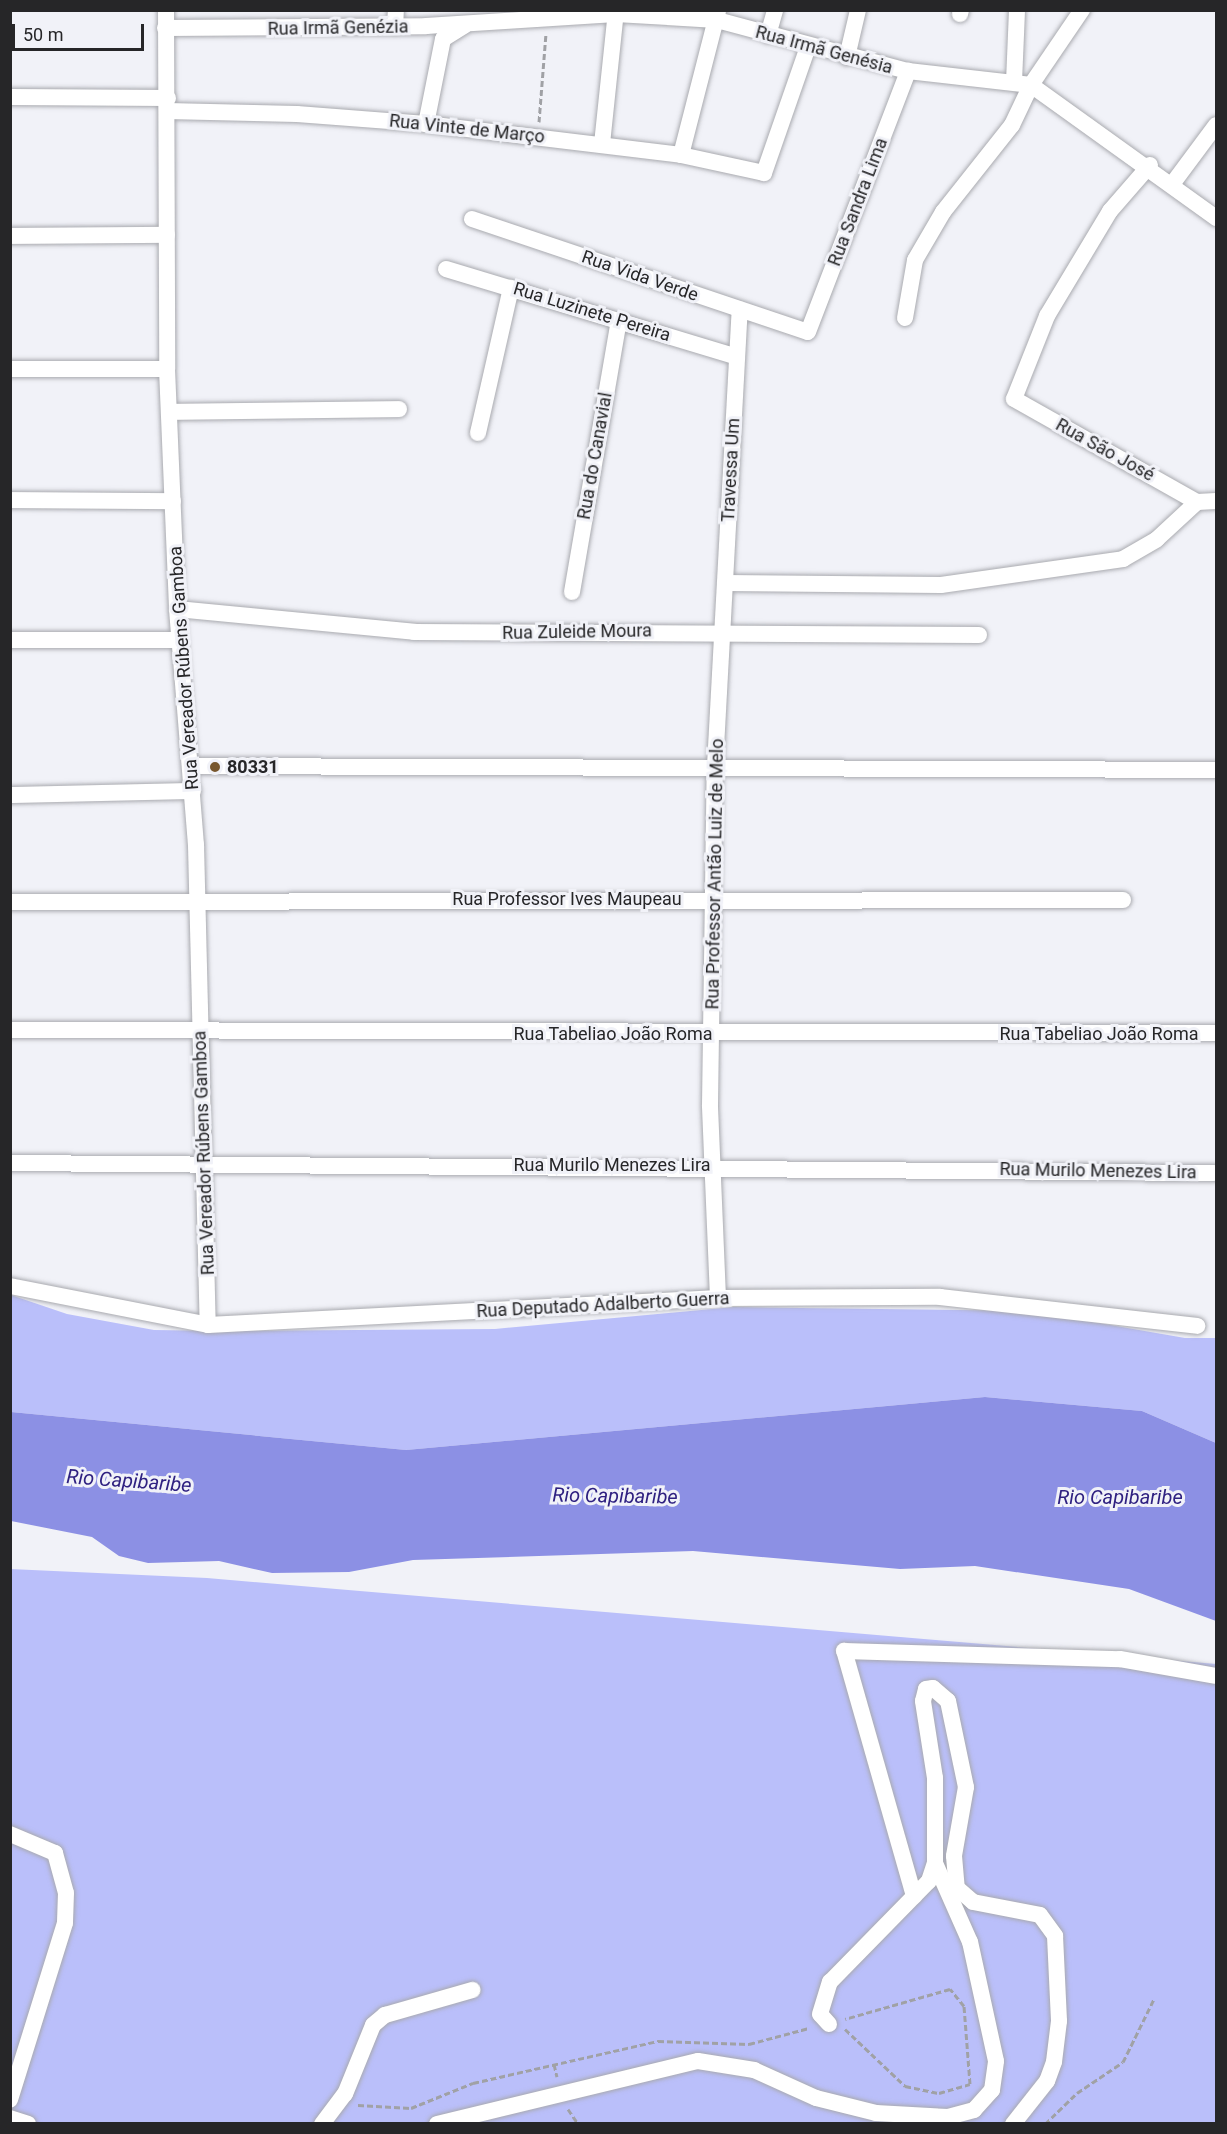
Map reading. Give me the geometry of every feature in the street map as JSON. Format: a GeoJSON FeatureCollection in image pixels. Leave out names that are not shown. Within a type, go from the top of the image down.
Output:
{"type":"FeatureCollection","features":[{"type":"Feature","properties":{"kind":"street","name":"Rua Vereador Rúbens Gamboa"},"geometry":{"type":"LineString","coordinates":[[166,10],[167,369],[177,609],[193,790],[198,901],[208,1324]]}},
{"type":"Feature","properties":{"kind":"street"},"geometry":{"type":"LineString","coordinates":[[768,35],[775,10]]}},
{"type":"Feature","properties":{"kind":"street"},"geometry":{"type":"LineString","coordinates":[[847,57],[858,10]]}},
{"type":"Feature","properties":{"kind":"street"},"geometry":{"type":"LineString","coordinates":[[905,318],[915,260],[943,212],[1012,125],[1023,84],[1017,10]]}},
{"type":"Feature","properties":{"kind":"street"},"geometry":{"type":"LineString","coordinates":[[1023,84],[1082,10]]}},
{"type":"Feature","properties":{"kind":"street"},"geometry":{"type":"LineString","coordinates":[[602,144],[616,12]]}},
{"type":"Feature","properties":{"kind":"street","name":"Rua Irmã Genésia"},"geometry":{"type":"LineString","coordinates":[[547,15],[616,12],[717,15],[768,35],[808,47],[908,71],[1023,84]]}},
{"type":"Feature","properties":{"kind":"street","name":"Rua Irmã Genézia"},"geometry":{"type":"LineString","coordinates":[[165,28],[547,15]]}},
{"type":"Feature","properties":{"kind":"street"},"geometry":{"type":"LineString","coordinates":[[681,155],[717,15]]}},
{"type":"Feature","properties":{"kind":"street"},"geometry":{"type":"LineString","coordinates":[[426,124],[443,39],[453,30],[487,16]]}},
{"type":"Feature","properties":{"kind":"street","name":"Rua Vinte de Março"},"geometry":{"type":"LineString","coordinates":[[10,97],[168,105],[426,124],[681,155],[764,173],[808,47]]}},
{"type":"Feature","properties":{"kind":"street","name":"Rua Sandra Lima"},"geometry":{"type":"LineString","coordinates":[[808,332],[908,71]]}},
{"type":"Feature","properties":{"kind":"street"},"geometry":{"type":"LineString","coordinates":[[1023,84],[1150,165],[1216,218]]}},
{"type":"Feature","properties":{"kind":"street"},"geometry":{"type":"LineString","coordinates":[[1173,183],[1216,125]]}},
{"type":"Feature","properties":{"kind":"street","name":"Rua São José"},"geometry":{"type":"LineString","coordinates":[[1150,165],[1110,211],[1047,316],[1014,399],[1197,502]]}},
{"type":"Feature","properties":{"kind":"street","name":"Rua Vida Verde"},"geometry":{"type":"LineString","coordinates":[[472,219],[808,332]]}},
{"type":"Feature","properties":{"kind":"street"},"geometry":{"type":"LineString","coordinates":[[10,236],[168,235]]}},
{"type":"Feature","properties":{"kind":"street","name":"Rua Luzinete Pereira"},"geometry":{"type":"LineString","coordinates":[[446,268],[737,357]]}},
{"type":"Feature","properties":{"kind":"street"},"geometry":{"type":"LineString","coordinates":[[478,433],[511,288]]}},
{"type":"Feature","properties":{"kind":"street","name":"Travessa Um"},"geometry":{"type":"LineString","coordinates":[[722,630],[740,310]]}},
{"type":"Feature","properties":{"kind":"street","name":"Rua do Canavial"},"geometry":{"type":"LineString","coordinates":[[572,592],[619,321]]}},
{"type":"Feature","properties":{"kind":"street"},"geometry":{"type":"LineString","coordinates":[[10,369],[167,369]]}},
{"type":"Feature","properties":{"kind":"street"},"geometry":{"type":"LineString","coordinates":[[169,412],[399,409]]}},
{"type":"Feature","properties":{"kind":"street"},"geometry":{"type":"LineString","coordinates":[[10,500],[173,501]]}},
{"type":"Feature","properties":{"kind":"street"},"geometry":{"type":"LineString","coordinates":[[725,583],[941,585],[1123,560],[1157,539],[1197,502],[1216,501]]}},
{"type":"Feature","properties":{"kind":"street","name":"Rua Zuleide Moura"},"geometry":{"type":"LineString","coordinates":[[177,609],[414,632],[722,630],[979,635]]}},
{"type":"Feature","properties":{"kind":"street","name":"Rua Professor Antão Luiz de Melo"},"geometry":{"type":"LineString","coordinates":[[718,1298],[712,1165],[712,1035],[715,766],[722,630]]}},
{"type":"Feature","properties":{"kind":"street"},"geometry":{"type":"LineString","coordinates":[[10,640],[179,640]]}},
{"type":"Feature","properties":{"kind":"street"},"geometry":{"type":"LineString","coordinates":[[190,766],[715,766],[1216,770]]}},
{"type":"Feature","properties":{"kind":"street"},"geometry":{"type":"LineString","coordinates":[[10,795],[193,790]]}},
{"type":"Feature","properties":{"kind":"street","name":"Rua Professor Ives Maupeau"},"geometry":{"type":"LineString","coordinates":[[10,902],[714,898],[1123,900]]}},
{"type":"Feature","properties":{"kind":"street","name":"Rua Tabeliao João Roma"},"geometry":{"type":"LineString","coordinates":[[10,1030],[712,1035],[1216,1034]]}},
{"type":"Feature","properties":{"kind":"street","name":"Rua Murilo Menezes Lira"},"geometry":{"type":"LineString","coordinates":[[10,1162],[712,1165],[1214,1173]]}},
{"type":"Feature","properties":{"kind":"street","name":"Rua Deputado Adalberto Guerra"},"geometry":{"type":"LineString","coordinates":[[10,1286],[208,1324],[718,1298],[986,1300],[1197,1326]]}},
{"type":"Feature","properties":{"kind":"street"},"geometry":{"type":"LineString","coordinates":[[914,1896],[844,1651],[1120,1659],[1216,1676]]}},
{"type":"Feature","properties":{"kind":"street"},"geometry":{"type":"LineString","coordinates":[[829,2024],[820,2014],[830,1982],[929,1881],[935,1863],[935,1778],[923,1701],[926,1689],[933,1688],[948,1701],[966,1788],[954,1856],[957,1888],[973,1902],[1034,1912],[1055,1936],[1059,2021],[1054,2062],[1047,2081],[1012,2124]]}},
{"type":"Feature","properties":{"kind":"street"},"geometry":{"type":"LineString","coordinates":[[10,1834],[55,1853],[66,1893],[65,1923],[10,2100]]}},
{"type":"Feature","properties":{"kind":"street"},"geometry":{"type":"LineString","coordinates":[[437,2124],[698,2061],[754,2070],[816,2098],[876,2113],[948,2117],[974,2110],[992,2090],[996,2061],[970,1942],[935,1863]]}},
{"type":"Feature","properties":{"kind":"street"},"geometry":{"type":"LineString","coordinates":[[322,2124],[345,2094],[373,2025],[386,2015],[472,1990]]}},
{"type":"Feature","properties":{"kind":"street"},"geometry":{"type":"LineString","coordinates":[[10,2118],[28,2124]]}},
{"type":"Feature","properties":{"kind":"path"},"geometry":{"type":"LineString","coordinates":[[538,136],[547,15]]}},
{"type":"Feature","properties":{"kind":"path"},"geometry":{"type":"LineString","coordinates":[[829,2024],[950,1989],[964,2006],[972,2070],[970,2084],[958,2090]]}},
{"type":"Feature","properties":{"kind":"path"},"geometry":{"type":"LineString","coordinates":[[1045,2124],[1077,2093],[1123,2062],[1154,1999]]}},
{"type":"Feature","properties":{"kind":"shaded area"},"geometry":{"type":"Polygon","coordinates":[[[11,1295],[67,1314],[154,1330],[495,1329],[734,1307],[1030,1311],[1185,1338],[1216,1338],[1216,1443],[1142,1411],[985,1397],[406,1450],[11,1412],[11,1295]]]}},
{"type":"Feature","properties":{"kind":"shaded area"},"geometry":{"type":"Polygon","coordinates":[[[10,1569],[207,1578],[1216,1664],[1216,2123],[11,2123],[10,1569]]]}},
{"type":"Feature","properties":{"kind":"water","name":"Rio Capibaribe"},"geometry":{"type":"Polygon","coordinates":[[[985,1397],[1142,1411],[1216,1443],[1216,1621],[1129,1589],[975,1566],[900,1569],[693,1551],[413,1560],[349,1572],[272,1573],[219,1561],[148,1563],[119,1556],[92,1537],[11,1521],[11,1412],[406,1450],[985,1397]]]}},
{"type":"Feature","properties":{"kind":"place","name":"80331"},"geometry":{"type":"Point","coordinates":[215,767]}}]}
